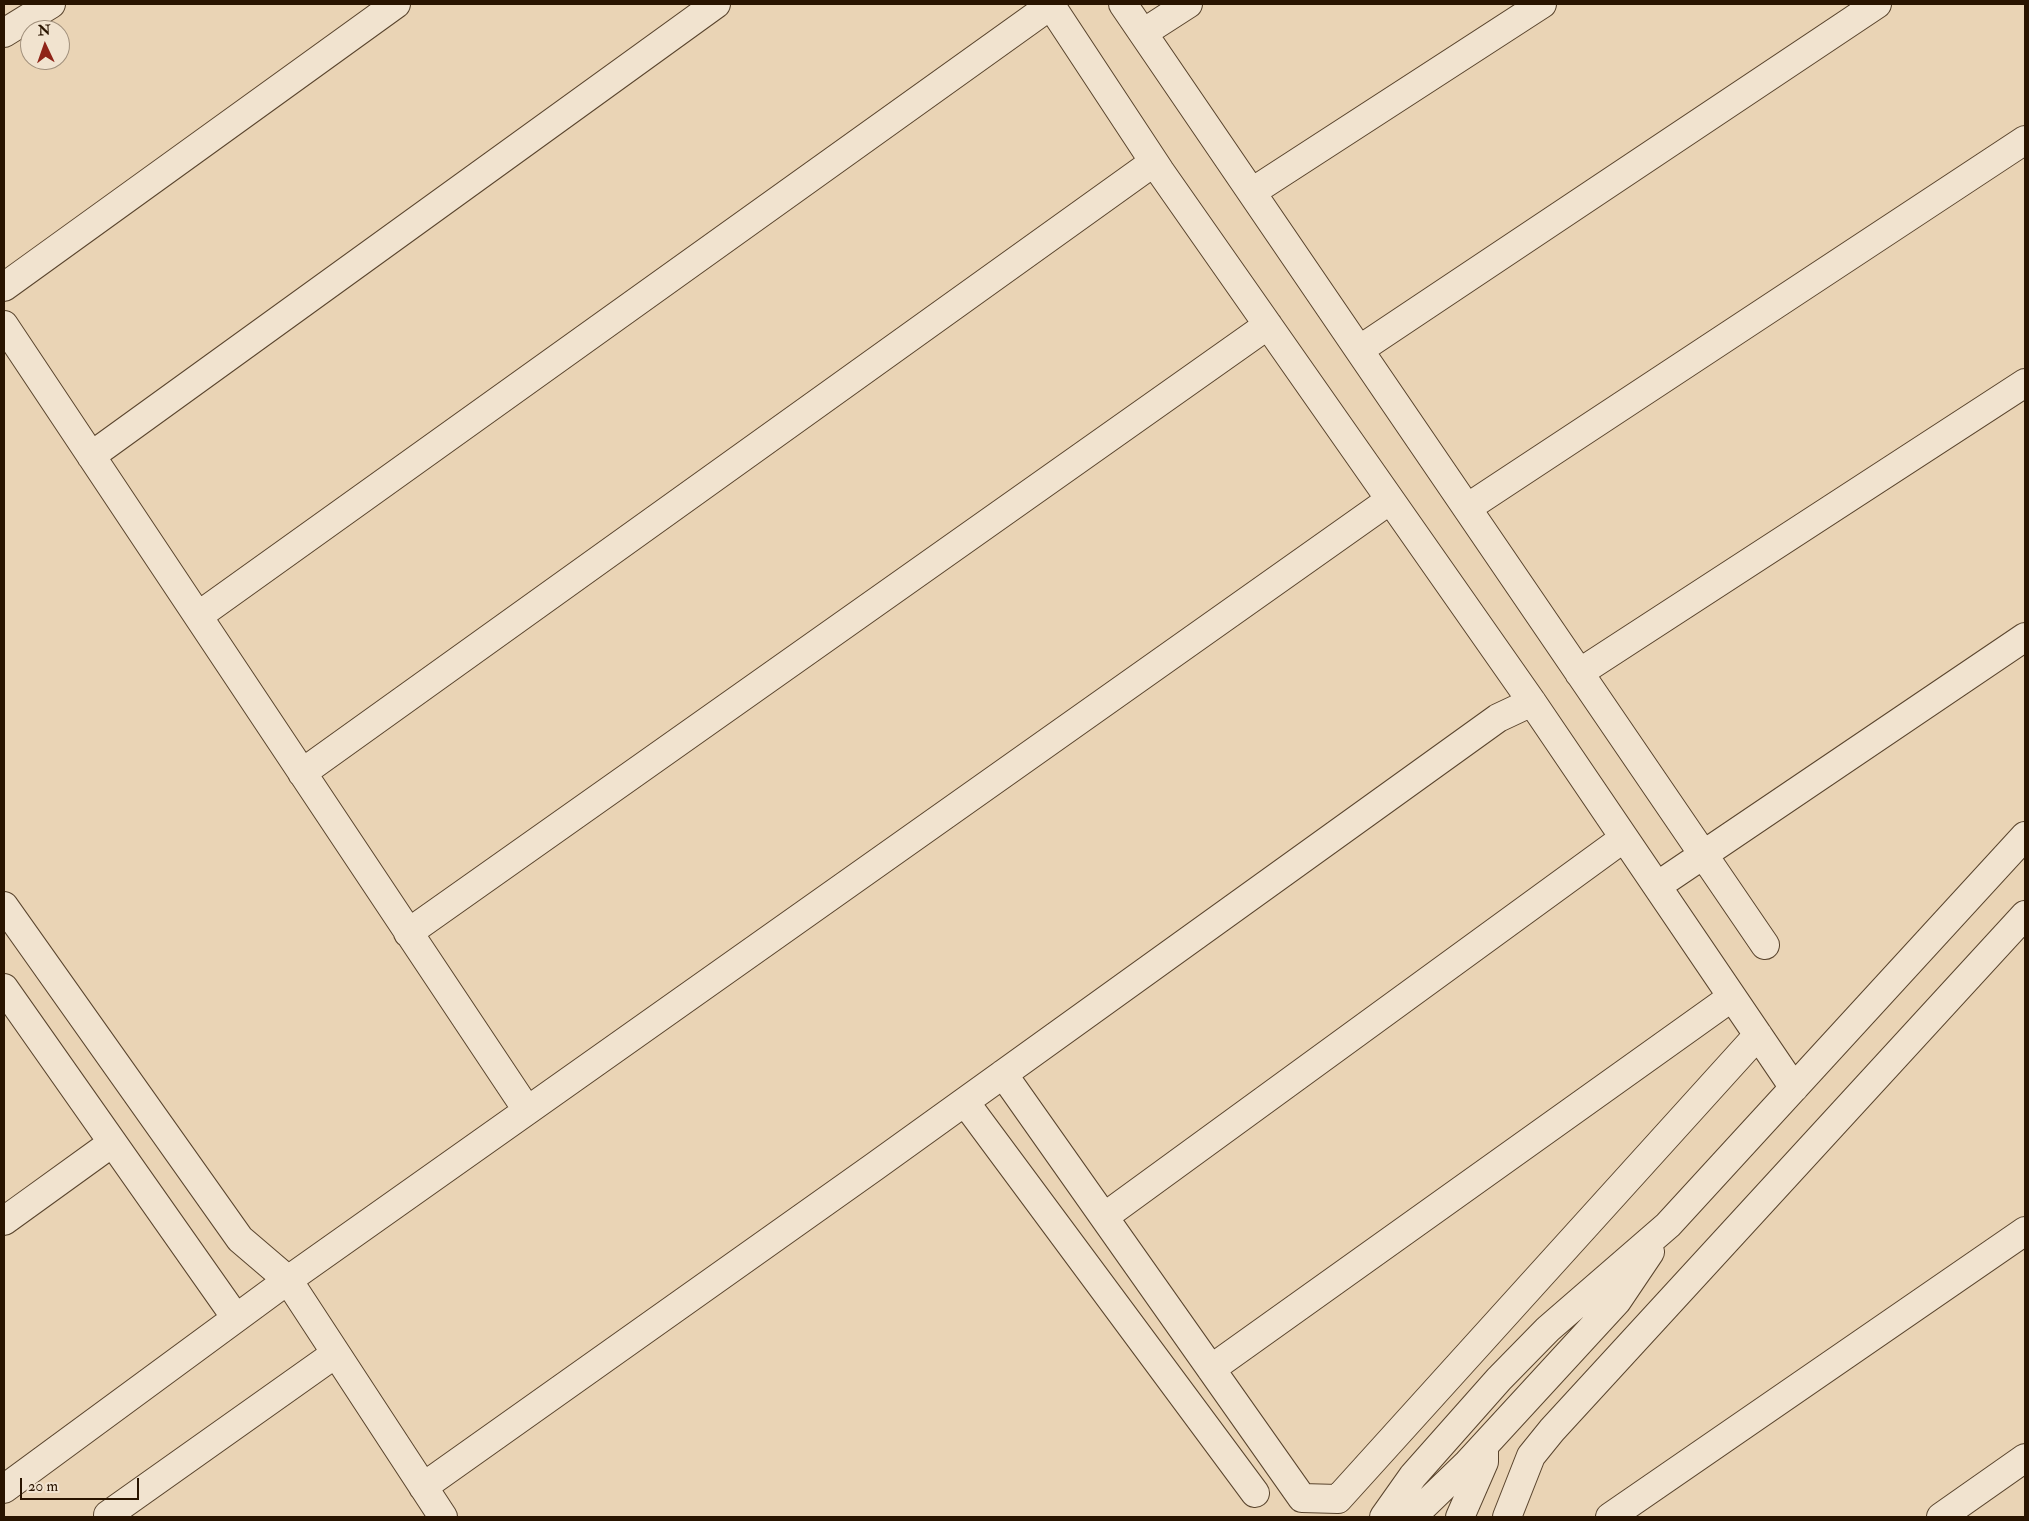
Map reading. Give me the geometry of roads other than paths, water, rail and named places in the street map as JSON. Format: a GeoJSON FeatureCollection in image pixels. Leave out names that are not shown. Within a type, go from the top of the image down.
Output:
{"type":"FeatureCollection","features":[{"type":"Feature","properties":{"kind":"lane"},"geometry":{"type":"LineString","coordinates":[[4,33],[51,4]]}},
{"type":"Feature","properties":{"kind":"lane"},"geometry":{"type":"LineString","coordinates":[[4,287],[396,4]]}},
{"type":"Feature","properties":{"kind":"lane"},"geometry":{"type":"LineString","coordinates":[[91,456],[716,4]]}},
{"type":"Feature","properties":{"kind":"lane"},"geometry":{"type":"LineString","coordinates":[[198,616],[1051,4],[1154,162],[1532,702],[1794,1088]]}},
{"type":"Feature","properties":{"kind":"lane"},"geometry":{"type":"LineString","coordinates":[[1123,4],[1765,945]]}},
{"type":"Feature","properties":{"kind":"lane"},"geometry":{"type":"LineString","coordinates":[[1143,33],[1188,4]]}},
{"type":"Feature","properties":{"kind":"lane"},"geometry":{"type":"LineString","coordinates":[[1252,192],[1542,4]]}},
{"type":"Feature","properties":{"kind":"lane"},"geometry":{"type":"LineString","coordinates":[[1359,350],[1877,4]]}},
{"type":"Feature","properties":{"kind":"lane"},"geometry":{"type":"LineString","coordinates":[[1467,508],[2025,140]]}},
{"type":"Feature","properties":{"kind":"lane"},"geometry":{"type":"LineString","coordinates":[[302,772],[1154,162]]}},
{"type":"Feature","properties":{"kind":"lane"},"geometry":{"type":"LineString","coordinates":[[408,932],[1268,325]]}},
{"type":"Feature","properties":{"kind":"lane"},"geometry":{"type":"LineString","coordinates":[[4,326],[527,1110]]}},
{"type":"Feature","properties":{"kind":"lane"},"geometry":{"type":"LineString","coordinates":[[1579,673],[2025,383]]}},
{"type":"Feature","properties":{"kind":"lane"},"geometry":{"type":"LineString","coordinates":[[4,1489],[288,1280],[1390,500]]}},
{"type":"Feature","properties":{"kind":"lane"},"geometry":{"type":"LineString","coordinates":[[1657,886],[2025,636]]}},
{"type":"Feature","properties":{"kind":"lane"},"geometry":{"type":"LineString","coordinates":[[423,1487],[965,1102],[1498,718],[1532,702]]}},
{"type":"Feature","properties":{"kind":"lane"},"geometry":{"type":"LineString","coordinates":[[1384,1517],[1413,1476],[1499,1379],[1548,1329],[1668,1226],[2025,836]]}},
{"type":"Feature","properties":{"kind":"lane"},"geometry":{"type":"LineString","coordinates":[[1104,1217],[1624,838]]}},
{"type":"Feature","properties":{"kind":"lane"},"geometry":{"type":"LineString","coordinates":[[4,906],[240,1239],[288,1280],[443,1517]]}},
{"type":"Feature","properties":{"kind":"lane"},"geometry":{"type":"LineString","coordinates":[[1506,1517],[1531,1456],[1552,1430],[2025,915]]}},
{"type":"Feature","properties":{"kind":"lane"},"geometry":{"type":"LineString","coordinates":[[4,988],[236,1318]]}},
{"type":"Feature","properties":{"kind":"lane"},"geometry":{"type":"LineString","coordinates":[[1211,1369],[1732,997]]}},
{"type":"Feature","properties":{"kind":"lane"},"geometry":{"type":"LineString","coordinates":[[1003,1074],[1302,1498],[1338,1499],[1758,1035]]}},
{"type":"Feature","properties":{"kind":"lane"},"geometry":{"type":"LineString","coordinates":[[965,1102],[1255,1493]]}},
{"type":"Feature","properties":{"kind":"lane"},"geometry":{"type":"LineString","coordinates":[[4,1221],[112,1143]]}},
{"type":"Feature","properties":{"kind":"lane"},"geometry":{"type":"LineString","coordinates":[[1412,1517],[1484,1446],[1618,1301],[1668,1226]]}},
{"type":"Feature","properties":{"kind":"lane"},"geometry":{"type":"LineString","coordinates":[[1610,1517],[2025,1231]]}},
{"type":"Feature","properties":{"kind":"lane"},"geometry":{"type":"LineString","coordinates":[[110,1517],[108,1515],[335,1354]]}},
{"type":"Feature","properties":{"kind":"lane"},"geometry":{"type":"LineString","coordinates":[[1460,1517],[1484,1462],[1484,1446],[1463,1420]]}},
{"type":"Feature","properties":{"kind":"lane"},"geometry":{"type":"LineString","coordinates":[[1941,1517],[2025,1458]]}}]}
